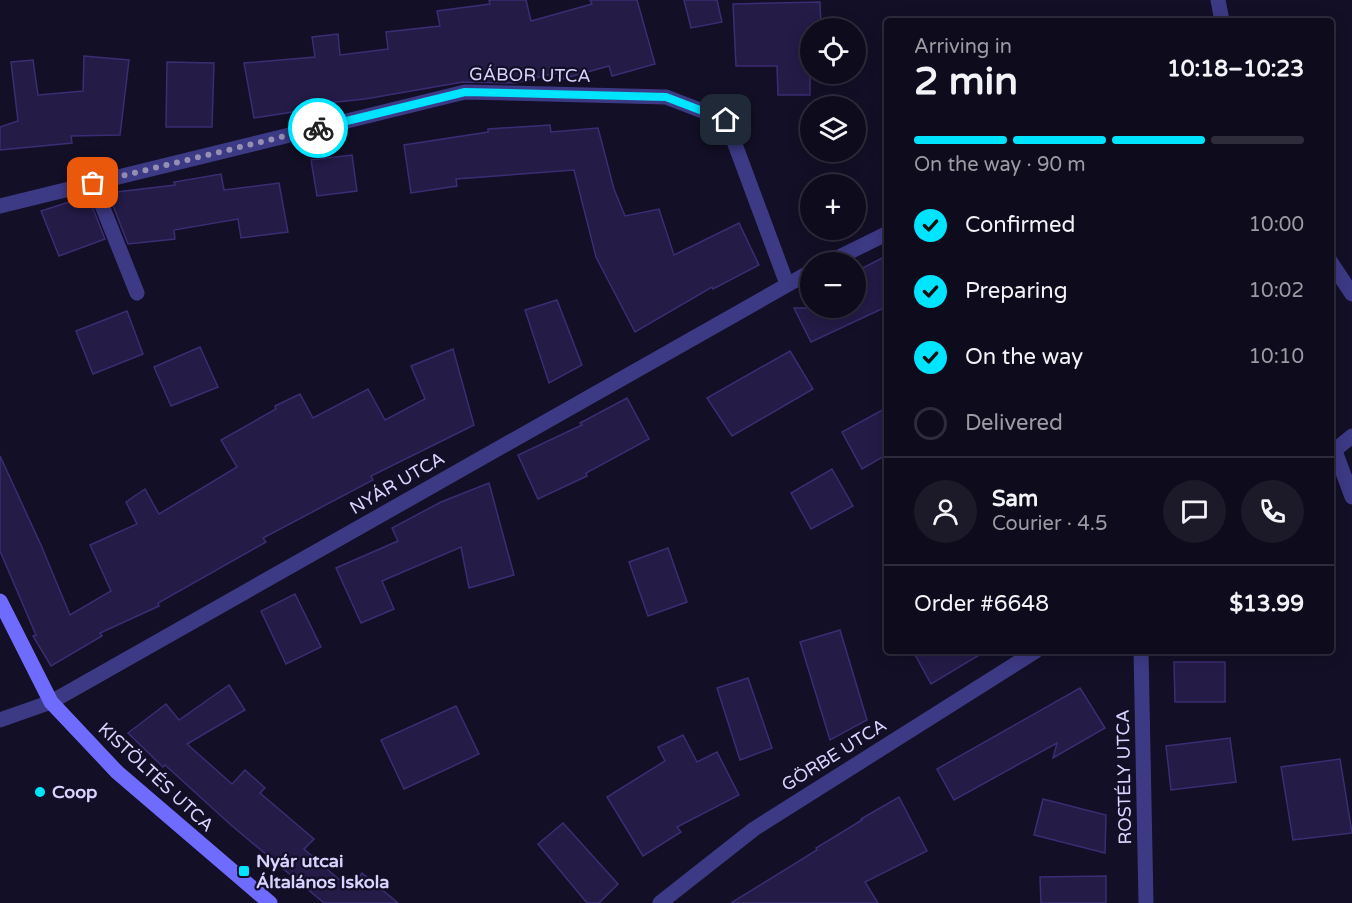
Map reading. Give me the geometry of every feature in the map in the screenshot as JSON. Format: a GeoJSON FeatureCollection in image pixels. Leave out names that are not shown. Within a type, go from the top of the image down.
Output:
{"type":"FeatureCollection","features":[{"type":"Feature","properties":{"kind":"street"},"geometry":{"type":"LineString","coordinates":[[1218,0],[1221,18]]}},
{"type":"Feature","properties":{"kind":"street","name":"GÁBOR UTCA"},"geometry":{"type":"LineString","coordinates":[[0,206],[465,92],[666,97],[726,120],[787,284]]}},
{"type":"Feature","properties":{"kind":"street"},"geometry":{"type":"LineString","coordinates":[[93,183],[137,293]]}},
{"type":"Feature","properties":{"kind":"street"},"geometry":{"type":"LineString","coordinates":[[849,252],[884,235]]}},
{"type":"Feature","properties":{"kind":"street"},"geometry":{"type":"LineString","coordinates":[[1334,267],[1352,294]]}},
{"type":"Feature","properties":{"kind":"street","name":"NYÁR UTCA"},"geometry":{"type":"LineString","coordinates":[[0,720],[51,702],[800,277]]}},
{"type":"Feature","properties":{"kind":"street"},"geometry":{"type":"LineString","coordinates":[[1334,452],[1352,436]]}},
{"type":"Feature","properties":{"kind":"street"},"geometry":{"type":"LineString","coordinates":[[1334,455],[1352,497]]}},
{"type":"Feature","properties":{"kind":"street","name":"KISTÖLTÉS UTCA"},"geometry":{"type":"LineString","coordinates":[[0,601],[51,702],[117,772],[270,903]]}},
{"type":"Feature","properties":{"kind":"street","name":"GÖRBE UTCA"},"geometry":{"type":"LineString","coordinates":[[660,903],[754,829],[1031,654]]}},
{"type":"Feature","properties":{"kind":"street","name":"ROSTÉLY UTCA"},"geometry":{"type":"LineString","coordinates":[[1141,654],[1146,903]]}},
{"type":"Feature","properties":{"kind":"building"},"geometry":{"type":"Polygon","coordinates":[[[489,0],[526,0],[531,21],[592,4],[590,0],[637,0],[655,64],[612,76],[609,66],[562,79],[560,72],[515,83],[463,82],[365,99],[299,106],[299,111],[254,118],[244,63],[315,57],[312,37],[338,34],[340,55],[388,49],[386,32],[440,26],[437,11],[490,4],[489,0]]]}},
{"type":"Feature","properties":{"kind":"building"},"geometry":{"type":"Polygon","coordinates":[[[684,0],[717,0],[722,22],[691,28],[684,0]]]}},
{"type":"Feature","properties":{"kind":"building"},"geometry":{"type":"Polygon","coordinates":[[[820,2],[821,18],[800,18],[800,84],[810,84],[810,95],[778,95],[777,66],[736,66],[733,4],[820,2]]]}},
{"type":"Feature","properties":{"kind":"building"},"geometry":{"type":"Polygon","coordinates":[[[84,56],[129,60],[120,135],[71,136],[72,143],[0,150],[0,127],[18,121],[11,62],[33,60],[38,95],[83,91],[84,56]]]}},
{"type":"Feature","properties":{"kind":"building"},"geometry":{"type":"Polygon","coordinates":[[[167,62],[214,63],[212,127],[166,127],[167,62]]]}},
{"type":"Feature","properties":{"kind":"building"},"geometry":{"type":"Polygon","coordinates":[[[550,125],[551,132],[598,128],[614,189],[625,216],[659,209],[674,255],[739,223],[759,265],[713,289],[712,287],[635,332],[596,257],[574,170],[456,179],[457,186],[411,193],[404,145],[488,132],[488,129],[550,125]]]}},
{"type":"Feature","properties":{"kind":"building"},"geometry":{"type":"Polygon","coordinates":[[[352,155],[357,191],[317,196],[311,160],[352,155]]]}},
{"type":"Feature","properties":{"kind":"building"},"geometry":{"type":"Polygon","coordinates":[[[221,174],[224,190],[279,183],[288,232],[241,238],[238,219],[174,230],[175,239],[128,244],[108,193],[175,185],[174,182],[221,174]]]}},
{"type":"Feature","properties":{"kind":"building"},"geometry":{"type":"Polygon","coordinates":[[[88,196],[105,239],[59,256],[41,211],[88,196]]]}},
{"type":"Feature","properties":{"kind":"building"},"geometry":{"type":"Polygon","coordinates":[[[884,257],[884,308],[866,316],[866,266],[884,257]]]}},
{"type":"Feature","properties":{"kind":"building"},"geometry":{"type":"Polygon","coordinates":[[[557,300],[582,365],[549,383],[525,310],[557,300]]]}},
{"type":"Feature","properties":{"kind":"building"},"geometry":{"type":"Polygon","coordinates":[[[794,308],[800,308],[800,318],[862,318],[811,342],[794,308]]]}},
{"type":"Feature","properties":{"kind":"building"},"geometry":{"type":"Polygon","coordinates":[[[127,311],[143,354],[93,374],[76,331],[127,311]]]}},
{"type":"Feature","properties":{"kind":"building"},"geometry":{"type":"Polygon","coordinates":[[[200,347],[218,387],[171,406],[154,367],[200,347]]]}},
{"type":"Feature","properties":{"kind":"building"},"geometry":{"type":"Polygon","coordinates":[[[453,349],[474,425],[371,476],[373,480],[263,538],[266,542],[158,603],[159,606],[100,633],[102,636],[51,666],[33,636],[36,635],[0,551],[0,456],[70,615],[111,591],[90,545],[137,524],[126,502],[145,489],[159,514],[237,467],[221,440],[276,409],[275,406],[300,394],[313,418],[368,389],[385,420],[425,399],[411,366],[453,349]]]}},
{"type":"Feature","properties":{"kind":"building"},"geometry":{"type":"Polygon","coordinates":[[[790,351],[813,389],[732,436],[707,398],[790,351]]]}},
{"type":"Feature","properties":{"kind":"building"},"geometry":{"type":"Polygon","coordinates":[[[627,398],[649,439],[586,473],[587,476],[538,499],[518,455],[582,425],[580,423],[627,398]]]}},
{"type":"Feature","properties":{"kind":"building"},"geometry":{"type":"Polygon","coordinates":[[[884,409],[884,456],[862,469],[842,432],[884,409]]]}},
{"type":"Feature","properties":{"kind":"building"},"geometry":{"type":"Polygon","coordinates":[[[832,469],[853,506],[811,529],[791,493],[832,469]]]}},
{"type":"Feature","properties":{"kind":"building"},"geometry":{"type":"Polygon","coordinates":[[[489,483],[514,575],[469,588],[461,547],[382,581],[394,609],[361,623],[336,568],[398,541],[392,528],[441,502],[489,483]]]}},
{"type":"Feature","properties":{"kind":"building"},"geometry":{"type":"Polygon","coordinates":[[[668,548],[687,602],[648,616],[629,562],[668,548]]]}},
{"type":"Feature","properties":{"kind":"building"},"geometry":{"type":"Polygon","coordinates":[[[295,594],[321,647],[286,664],[261,611],[295,594]]]}},
{"type":"Feature","properties":{"kind":"building"},"geometry":{"type":"Polygon","coordinates":[[[840,630],[867,720],[830,740],[800,642],[840,630]]]}},
{"type":"Feature","properties":{"kind":"building"},"geometry":{"type":"Polygon","coordinates":[[[915,654],[981,654],[931,684],[915,654]]]}},
{"type":"Feature","properties":{"kind":"building"},"geometry":{"type":"Polygon","coordinates":[[[1174,662],[1225,662],[1225,702],[1175,702],[1174,662]]]}},
{"type":"Feature","properties":{"kind":"building"},"geometry":{"type":"Polygon","coordinates":[[[748,678],[772,748],[740,760],[717,688],[748,678]]]}},
{"type":"Feature","properties":{"kind":"building"},"geometry":{"type":"Polygon","coordinates":[[[229,685],[245,710],[187,744],[232,784],[245,770],[265,788],[260,793],[314,839],[304,849],[349,888],[362,873],[398,903],[324,903],[231,825],[165,765],[163,767],[128,733],[166,704],[179,720],[229,685]]]}},
{"type":"Feature","properties":{"kind":"building"},"geometry":{"type":"Polygon","coordinates":[[[1080,688],[1105,728],[1053,758],[1057,743],[954,800],[937,769],[1080,688]]]}},
{"type":"Feature","properties":{"kind":"building"},"geometry":{"type":"Polygon","coordinates":[[[456,706],[479,754],[404,789],[381,740],[456,706]]]}},
{"type":"Feature","properties":{"kind":"building"},"geometry":{"type":"Polygon","coordinates":[[[683,735],[697,762],[717,752],[739,795],[677,827],[681,832],[643,856],[607,797],[665,761],[658,747],[683,735]]]}},
{"type":"Feature","properties":{"kind":"building"},"geometry":{"type":"Polygon","coordinates":[[[1230,738],[1236,782],[1171,790],[1166,746],[1230,738]]]}},
{"type":"Feature","properties":{"kind":"building"},"geometry":{"type":"Polygon","coordinates":[[[1340,759],[1352,833],[1293,840],[1281,767],[1340,759]]]}},
{"type":"Feature","properties":{"kind":"building"},"geometry":{"type":"Polygon","coordinates":[[[899,797],[927,851],[865,882],[878,903],[731,903],[817,850],[816,848],[861,819],[899,797]]]}},
{"type":"Feature","properties":{"kind":"building"},"geometry":{"type":"Polygon","coordinates":[[[1043,799],[1106,815],[1105,853],[1034,835],[1043,799]]]}},
{"type":"Feature","properties":{"kind":"building"},"geometry":{"type":"Polygon","coordinates":[[[563,823],[618,884],[599,903],[587,903],[538,844],[563,823]]]}},
{"type":"Feature","properties":{"kind":"building"},"geometry":{"type":"Polygon","coordinates":[[[1106,876],[1106,903],[1041,903],[1040,877],[1106,876]]]}},
{"type":"Feature","properties":{"kind":"way so far"},"geometry":{"type":"LineString","coordinates":[[93,183],[318,128]]}},
{"type":"Feature","properties":{"kind":"place","name":"Coop"},"geometry":{"type":"Point","coordinates":[40,792]}},
{"type":"Feature","properties":{"kind":"place","name":"Nyár utcai Általános Iskola"},"geometry":{"type":"Point","coordinates":[244,871]}},
{"type":"Feature","properties":{"kind":"route"},"geometry":{"type":"LineString","coordinates":[[318,128],[465,92],[666,97],[726,120]]}}]}
